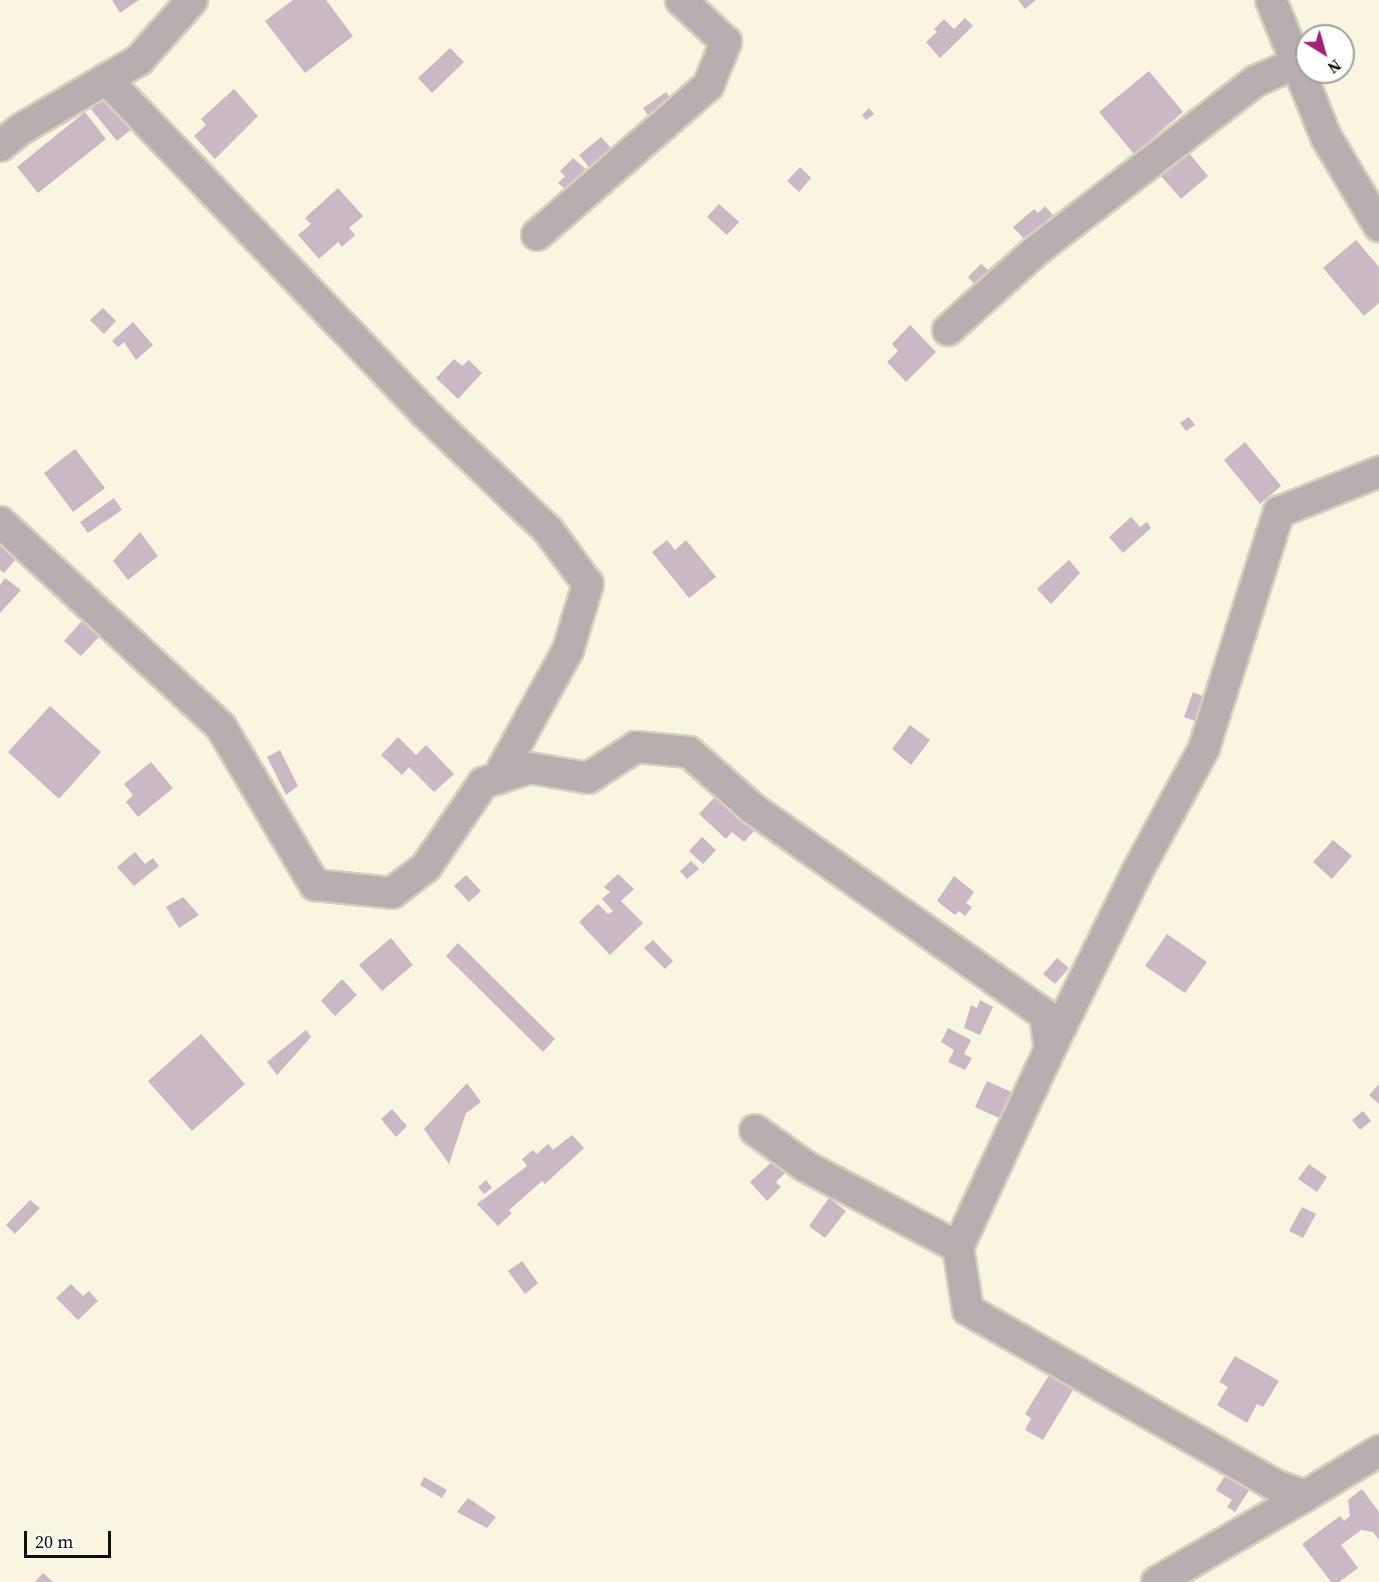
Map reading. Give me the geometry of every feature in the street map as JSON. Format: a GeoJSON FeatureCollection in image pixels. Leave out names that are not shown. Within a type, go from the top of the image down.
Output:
{"type":"FeatureCollection","features":[{"type":"Feature","properties":{"kind":"street"},"geometry":{"type":"LineString","coordinates":[[0,146],[21,129],[139,60],[192,0]]}},
{"type":"Feature","properties":{"kind":"street"},"geometry":{"type":"LineString","coordinates":[[537,235],[708,86],[726,42],[681,0]]}},
{"type":"Feature","properties":{"kind":"street"},"geometry":{"type":"LineString","coordinates":[[1271,0],[1295,53]]}},
{"type":"Feature","properties":{"kind":"street"},"geometry":{"type":"LineString","coordinates":[[948,330],[1037,250],[1256,81],[1295,64]]}},
{"type":"Feature","properties":{"kind":"street"},"geometry":{"type":"LineString","coordinates":[[106,80],[423,411],[548,530],[588,584],[568,650],[497,779]]}},
{"type":"Feature","properties":{"kind":"street"},"geometry":{"type":"LineString","coordinates":[[1307,84],[1326,137],[1379,226]]}},
{"type":"Feature","properties":{"kind":"street"},"geometry":{"type":"LineString","coordinates":[[1305,1496],[1275,1485],[968,1310],[958,1247],[1050,1049],[1136,874],[1204,748],[1279,512],[1379,472]]}},
{"type":"Feature","properties":{"kind":"street"},"geometry":{"type":"LineString","coordinates":[[0,522],[221,727],[315,885],[392,893],[426,867],[483,783],[530,768],[588,778],[636,747],[689,752],[752,808],[1045,1015],[1050,1049]]}},
{"type":"Feature","properties":{"kind":"street"},"geometry":{"type":"LineString","coordinates":[[755,1130],[805,1166],[958,1247]]}},
{"type":"Feature","properties":{"kind":"street"},"geometry":{"type":"LineString","coordinates":[[1157,1582],[1379,1451]]}},
{"type":"Feature","properties":{"kind":"building"},"geometry":{"type":"Polygon","coordinates":[[[112,0],[139,0],[120,13],[112,0]]]}},
{"type":"Feature","properties":{"kind":"building"},"geometry":{"type":"Polygon","coordinates":[[[293,0],[326,0],[353,36],[305,73],[265,21],[293,0]]]}},
{"type":"Feature","properties":{"kind":"building"},"geometry":{"type":"Polygon","coordinates":[[[1018,0],[1036,0],[1025,9],[1018,0]]]}},
{"type":"Feature","properties":{"kind":"building"},"geometry":{"type":"Polygon","coordinates":[[[965,18],[973,26],[940,58],[926,42],[937,32],[934,29],[944,19],[954,29],[965,18]]]}},
{"type":"Feature","properties":{"kind":"building"},"geometry":{"type":"Polygon","coordinates":[[[450,48],[464,62],[432,93],[418,78],[450,48]]]}},
{"type":"Feature","properties":{"kind":"building"},"geometry":{"type":"Polygon","coordinates":[[[1149,71],[1183,112],[1134,154],[1099,112],[1149,71]]]}},
{"type":"Feature","properties":{"kind":"building"},"geometry":{"type":"Polygon","coordinates":[[[234,89],[258,116],[215,159],[194,136],[206,125],[201,119],[234,89]]]}},
{"type":"Feature","properties":{"kind":"building"},"geometry":{"type":"Polygon","coordinates":[[[114,90],[141,121],[117,141],[91,109],[114,90]]]}},
{"type":"Feature","properties":{"kind":"building"},"geometry":{"type":"Polygon","coordinates":[[[666,92],[676,106],[653,122],[643,108],[666,92]]]}},
{"type":"Feature","properties":{"kind":"building"},"geometry":{"type":"Polygon","coordinates":[[[869,108],[874,114],[866,120],[862,115],[869,108]]]}},
{"type":"Feature","properties":{"kind":"building"},"geometry":{"type":"Polygon","coordinates":[[[85,112],[106,139],[38,193],[17,167],[85,112]]]}},
{"type":"Feature","properties":{"kind":"building"},"geometry":{"type":"Polygon","coordinates":[[[601,137],[617,155],[595,174],[579,155],[601,137]]]}},
{"type":"Feature","properties":{"kind":"building"},"geometry":{"type":"Polygon","coordinates":[[[1188,152],[1208,176],[1181,199],[1161,176],[1188,152]]]}},
{"type":"Feature","properties":{"kind":"building"},"geometry":{"type":"Polygon","coordinates":[[[573,158],[589,172],[570,193],[558,183],[565,176],[560,171],[573,158]]]}},
{"type":"Feature","properties":{"kind":"building"},"geometry":{"type":"Polygon","coordinates":[[[800,167],[811,178],[799,192],[787,181],[800,167]]]}},
{"type":"Feature","properties":{"kind":"building"},"geometry":{"type":"Polygon","coordinates":[[[338,188],[363,216],[349,228],[355,235],[342,247],[338,242],[319,259],[298,235],[311,224],[305,218],[338,188]]]}},
{"type":"Feature","properties":{"kind":"building"},"geometry":{"type":"Polygon","coordinates":[[[719,204],[739,222],[727,235],[707,217],[719,204]]]}},
{"type":"Feature","properties":{"kind":"building"},"geometry":{"type":"Polygon","coordinates":[[[1045,206],[1053,215],[1038,230],[1043,236],[1031,246],[1013,227],[1034,209],[1038,213],[1045,206]]]}},
{"type":"Feature","properties":{"kind":"building"},"geometry":{"type":"Polygon","coordinates":[[[1356,240],[1379,267],[1379,303],[1364,316],[1323,268],[1356,240]]]}},
{"type":"Feature","properties":{"kind":"building"},"geometry":{"type":"Polygon","coordinates":[[[997,262],[1004,269],[981,291],[968,277],[981,264],[988,270],[997,262]]]}},
{"type":"Feature","properties":{"kind":"building"},"geometry":{"type":"Polygon","coordinates":[[[103,308],[116,321],[104,334],[90,320],[103,308]]]}},
{"type":"Feature","properties":{"kind":"building"},"geometry":{"type":"Polygon","coordinates":[[[133,322],[153,345],[136,360],[124,342],[118,347],[112,341],[133,322]]]}},
{"type":"Feature","properties":{"kind":"building"},"geometry":{"type":"Polygon","coordinates":[[[910,325],[936,352],[906,382],[887,362],[898,351],[892,344],[910,325]]]}},
{"type":"Feature","properties":{"kind":"building"},"geometry":{"type":"Polygon","coordinates":[[[454,359],[462,366],[469,360],[482,373],[458,399],[436,378],[454,359]]]}},
{"type":"Feature","properties":{"kind":"building"},"geometry":{"type":"Polygon","coordinates":[[[1189,417],[1195,425],[1186,431],[1180,423],[1189,417]]]}},
{"type":"Feature","properties":{"kind":"building"},"geometry":{"type":"Polygon","coordinates":[[[1245,442],[1281,486],[1260,504],[1224,460],[1245,442]]]}},
{"type":"Feature","properties":{"kind":"building"},"geometry":{"type":"Polygon","coordinates":[[[75,449],[105,488],[73,512],[44,473],[75,449]]]}},
{"type":"Feature","properties":{"kind":"building"},"geometry":{"type":"Polygon","coordinates":[[[114,498],[122,510],[88,533],[80,522],[114,498]]]}},
{"type":"Feature","properties":{"kind":"building"},"geometry":{"type":"Polygon","coordinates":[[[1131,517],[1140,527],[1147,522],[1151,528],[1123,553],[1109,537],[1131,517]]]}},
{"type":"Feature","properties":{"kind":"building"},"geometry":{"type":"Polygon","coordinates":[[[140,532],[158,556],[128,580],[113,561],[140,532]]]}},
{"type":"Feature","properties":{"kind":"building"},"geometry":{"type":"Polygon","coordinates":[[[0,536],[21,553],[4,573],[0,570],[0,536]]]}},
{"type":"Feature","properties":{"kind":"building"},"geometry":{"type":"Polygon","coordinates":[[[667,540],[675,550],[686,540],[716,577],[689,598],[652,552],[667,540]]]}},
{"type":"Feature","properties":{"kind":"building"},"geometry":{"type":"Polygon","coordinates":[[[1069,560],[1080,573],[1051,604],[1037,589],[1069,560]]]}},
{"type":"Feature","properties":{"kind":"building"},"geometry":{"type":"Polygon","coordinates":[[[5,578],[21,590],[0,613],[0,585],[5,578]]]}},
{"type":"Feature","properties":{"kind":"building"},"geometry":{"type":"Polygon","coordinates":[[[82,621],[99,637],[81,656],[64,641],[82,621]]]}},
{"type":"Feature","properties":{"kind":"building"},"geometry":{"type":"Polygon","coordinates":[[[1193,692],[1205,697],[1195,721],[1184,717],[1193,692]]]}},
{"type":"Feature","properties":{"kind":"building"},"geometry":{"type":"Polygon","coordinates":[[[50,706],[101,752],[59,799],[8,752],[50,706]]]}},
{"type":"Feature","properties":{"kind":"building"},"geometry":{"type":"Polygon","coordinates":[[[910,725],[930,740],[911,765],[892,749],[910,725]]]}},
{"type":"Feature","properties":{"kind":"building"},"geometry":{"type":"Polygon","coordinates":[[[398,737],[416,755],[426,745],[454,774],[434,792],[409,767],[402,775],[381,755],[398,737]]]}},
{"type":"Feature","properties":{"kind":"building"},"geometry":{"type":"Polygon","coordinates":[[[280,750],[298,786],[286,795],[267,757],[280,750]]]}},
{"type":"Feature","properties":{"kind":"building"},"geometry":{"type":"Polygon","coordinates":[[[151,762],[173,788],[138,817],[126,802],[133,795],[124,784],[151,762]]]}},
{"type":"Feature","properties":{"kind":"building"},"geometry":{"type":"Polygon","coordinates":[[[724,787],[762,822],[744,842],[732,832],[726,839],[699,814],[724,787]]]}},
{"type":"Feature","properties":{"kind":"building"},"geometry":{"type":"Polygon","coordinates":[[[702,837],[716,850],[703,864],[689,851],[702,837]]]}},
{"type":"Feature","properties":{"kind":"building"},"geometry":{"type":"Polygon","coordinates":[[[1333,840],[1352,856],[1332,879],[1313,862],[1333,840]]]}},
{"type":"Feature","properties":{"kind":"building"},"geometry":{"type":"Polygon","coordinates":[[[135,852],[145,864],[153,858],[159,866],[134,886],[117,867],[135,852]]]}},
{"type":"Feature","properties":{"kind":"building"},"geometry":{"type":"Polygon","coordinates":[[[691,861],[699,869],[687,879],[680,871],[691,861]]]}},
{"type":"Feature","properties":{"kind":"building"},"geometry":{"type":"Polygon","coordinates":[[[618,874],[634,889],[621,901],[643,923],[610,955],[579,922],[598,904],[608,914],[613,911],[602,899],[610,892],[604,887],[618,874]]]}},
{"type":"Feature","properties":{"kind":"building"},"geometry":{"type":"Polygon","coordinates":[[[466,875],[481,891],[469,902],[454,886],[466,875]]]}},
{"type":"Feature","properties":{"kind":"building"},"geometry":{"type":"Polygon","coordinates":[[[954,876],[974,892],[966,903],[972,907],[965,916],[959,911],[955,915],[937,901],[954,876]]]}},
{"type":"Feature","properties":{"kind":"building"},"geometry":{"type":"Polygon","coordinates":[[[183,897],[199,915],[179,928],[166,907],[183,897]]]}},
{"type":"Feature","properties":{"kind":"building"},"geometry":{"type":"Polygon","coordinates":[[[1167,934],[1207,962],[1185,993],[1145,966],[1167,934]]]}},
{"type":"Feature","properties":{"kind":"building"},"geometry":{"type":"Polygon","coordinates":[[[391,938],[413,965],[382,991],[359,965],[391,938]]]}},
{"type":"Feature","properties":{"kind":"building"},"geometry":{"type":"Polygon","coordinates":[[[653,940],[673,961],[665,969],[644,948],[653,940]]]}},
{"type":"Feature","properties":{"kind":"building"},"geometry":{"type":"Polygon","coordinates":[[[458,943],[555,1039],[543,1052],[446,956],[458,943]]]}},
{"type":"Feature","properties":{"kind":"building"},"geometry":{"type":"Polygon","coordinates":[[[1057,958],[1069,968],[1055,984],[1043,974],[1057,958]]]}},
{"type":"Feature","properties":{"kind":"building"},"geometry":{"type":"Polygon","coordinates":[[[342,979],[357,995],[335,1016],[321,1001],[342,979]]]}},
{"type":"Feature","properties":{"kind":"building"},"geometry":{"type":"Polygon","coordinates":[[[980,1000],[993,1007],[980,1035],[964,1028],[971,1005],[977,1008],[980,1000]]]}},
{"type":"Feature","properties":{"kind":"building"},"geometry":{"type":"Polygon","coordinates":[[[948,1028],[971,1040],[964,1054],[972,1058],[965,1070],[948,1062],[954,1050],[941,1042],[948,1028]]]}},
{"type":"Feature","properties":{"kind":"building"},"geometry":{"type":"Polygon","coordinates":[[[306,1030],[311,1037],[277,1075],[267,1062],[306,1030]]]}},
{"type":"Feature","properties":{"kind":"building"},"geometry":{"type":"Polygon","coordinates":[[[201,1034],[245,1084],[192,1131],[148,1081],[201,1034]]]}},
{"type":"Feature","properties":{"kind":"building"},"geometry":{"type":"Polygon","coordinates":[[[987,1081],[1020,1096],[1008,1122],[975,1107],[987,1081]]]}},
{"type":"Feature","properties":{"kind":"building"},"geometry":{"type":"Polygon","coordinates":[[[467,1083],[481,1102],[466,1113],[449,1164],[424,1129],[467,1083]]]}},
{"type":"Feature","properties":{"kind":"building"},"geometry":{"type":"Polygon","coordinates":[[[1379,1084],[1379,1104],[1369,1095],[1379,1084]]]}},
{"type":"Feature","properties":{"kind":"building"},"geometry":{"type":"Polygon","coordinates":[[[392,1109],[407,1126],[396,1137],[381,1119],[392,1109]]]}},
{"type":"Feature","properties":{"kind":"building"},"geometry":{"type":"Polygon","coordinates":[[[1363,1111],[1371,1121],[1360,1130],[1352,1120],[1363,1111]]]}},
{"type":"Feature","properties":{"kind":"building"},"geometry":{"type":"Polygon","coordinates":[[[572,1135],[584,1148],[545,1184],[542,1181],[509,1210],[512,1213],[498,1226],[477,1204],[527,1166],[522,1159],[533,1150],[537,1154],[548,1144],[553,1150],[572,1135]]]}},
{"type":"Feature","properties":{"kind":"building"},"geometry":{"type":"Polygon","coordinates":[[[777,1157],[789,1169],[776,1182],[781,1187],[767,1201],[750,1182],[777,1157]]]}},
{"type":"Feature","properties":{"kind":"building"},"geometry":{"type":"Polygon","coordinates":[[[1309,1164],[1327,1177],[1317,1192],[1298,1179],[1309,1164]]]}},
{"type":"Feature","properties":{"kind":"building"},"geometry":{"type":"Polygon","coordinates":[[[486,1180],[492,1188],[484,1194],[478,1187],[486,1180]]]}},
{"type":"Feature","properties":{"kind":"building"},"geometry":{"type":"Polygon","coordinates":[[[829,1198],[846,1211],[825,1238],[809,1226],[829,1198]]]}},
{"type":"Feature","properties":{"kind":"building"},"geometry":{"type":"Polygon","coordinates":[[[30,1200],[40,1208],[15,1234],[6,1225],[30,1200]]]}},
{"type":"Feature","properties":{"kind":"building"},"geometry":{"type":"Polygon","coordinates":[[[1302,1207],[1316,1214],[1303,1238],[1289,1231],[1302,1207]]]}},
{"type":"Feature","properties":{"kind":"building"},"geometry":{"type":"Polygon","coordinates":[[[522,1261],[538,1283],[525,1294],[508,1271],[522,1261]]]}},
{"type":"Feature","properties":{"kind":"building"},"geometry":{"type":"Polygon","coordinates":[[[71,1284],[83,1296],[89,1291],[98,1301],[78,1320],[56,1298],[71,1284]]]}},
{"type":"Feature","properties":{"kind":"building"},"geometry":{"type":"Polygon","coordinates":[[[1235,1356],[1279,1381],[1263,1407],[1257,1404],[1247,1423],[1217,1405],[1228,1387],[1219,1382],[1235,1356]]]}},
{"type":"Feature","properties":{"kind":"building"},"geometry":{"type":"Polygon","coordinates":[[[1052,1370],[1076,1385],[1043,1440],[1025,1430],[1031,1418],[1025,1414],[1052,1370]]]}},
{"type":"Feature","properties":{"kind":"building"},"geometry":{"type":"Polygon","coordinates":[[[1231,1466],[1255,1481],[1235,1512],[1227,1507],[1232,1500],[1216,1490],[1231,1466]]]}},
{"type":"Feature","properties":{"kind":"building"},"geometry":{"type":"Polygon","coordinates":[[[424,1477],[447,1490],[442,1498],[420,1485],[424,1477]]]}},
{"type":"Feature","properties":{"kind":"building"},"geometry":{"type":"Polygon","coordinates":[[[1362,1489],[1379,1512],[1379,1540],[1373,1532],[1361,1530],[1341,1545],[1358,1568],[1339,1582],[1331,1582],[1302,1544],[1340,1516],[1344,1521],[1350,1516],[1348,1500],[1362,1489]]]}},
{"type":"Feature","properties":{"kind":"building"},"geometry":{"type":"Polygon","coordinates":[[[468,1498],[496,1517],[487,1528],[457,1512],[468,1498]]]}},
{"type":"Feature","properties":{"kind":"building"},"geometry":{"type":"Polygon","coordinates":[[[43,1573],[53,1582],[35,1582],[43,1573]]]}}]}
